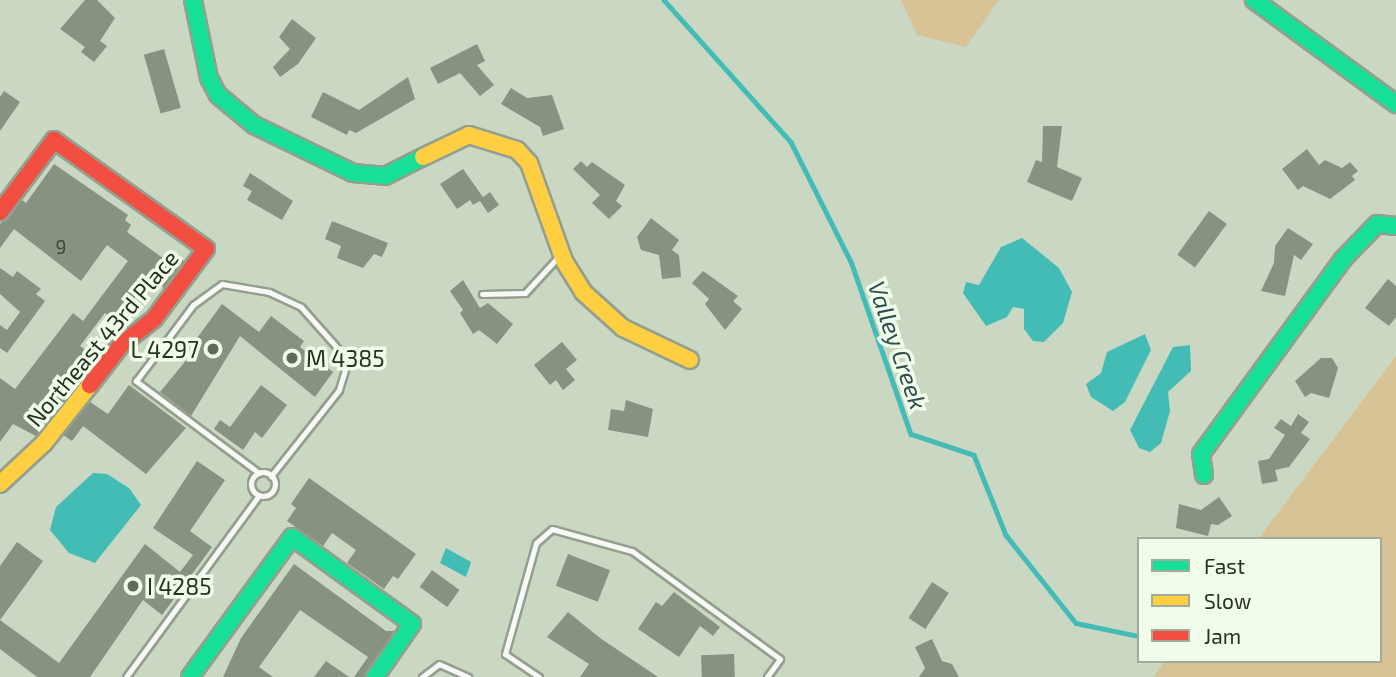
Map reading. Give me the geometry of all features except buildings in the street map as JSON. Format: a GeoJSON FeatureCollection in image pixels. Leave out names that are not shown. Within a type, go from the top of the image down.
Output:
{"type":"FeatureCollection","features":[{"type":"Feature","properties":{"kind":"street"},"geometry":{"type":"LineString","coordinates":[[193,0],[209,78],[218,95],[254,125],[370,177],[385,176],[469,135],[504,142],[530,163],[561,253],[583,292],[604,314],[651,344],[690,360]]}},
{"type":"Feature","properties":{"kind":"street"},"geometry":{"type":"LineString","coordinates":[[1254,0],[1396,104]]}},
{"type":"Feature","properties":{"kind":"street","name":"Northeast 43rd Place"},"geometry":{"type":"LineString","coordinates":[[0,212],[54,140],[206,249],[153,319],[121,345],[44,443],[0,484]]}},
{"type":"Feature","properties":{"kind":"street"},"geometry":{"type":"LineString","coordinates":[[1204,475],[1201,454],[1343,259],[1377,224],[1396,226]]}},
{"type":"Feature","properties":{"kind":"street"},"geometry":{"type":"LineString","coordinates":[[190,677],[292,537],[412,624],[375,677]]}},
{"type":"Feature","properties":{"kind":"lane"},"geometry":{"type":"LineString","coordinates":[[482,294],[525,293],[561,253]]}},
{"type":"Feature","properties":{"kind":"lane"},"geometry":{"type":"LineString","coordinates":[[126,677],[260,495],[272,491],[271,476],[339,390],[348,360],[301,307],[269,292],[222,284],[193,305],[136,381],[259,473],[271,476]]}},
{"type":"Feature","properties":{"kind":"lane"},"geometry":{"type":"LineString","coordinates":[[259,473],[251,483],[260,495]]}},
{"type":"Feature","properties":{"kind":"lane"},"geometry":{"type":"LineString","coordinates":[[539,677],[505,654],[536,543],[552,529],[632,551],[780,659],[768,677]]}},
{"type":"Feature","properties":{"kind":"lane"},"geometry":{"type":"LineString","coordinates":[[422,677],[439,664],[468,677]]}},
{"type":"Feature","properties":{"kind":"shaded area"},"geometry":{"type":"Polygon","coordinates":[[[901,0],[999,0],[966,47],[917,35],[901,0]]]}},
{"type":"Feature","properties":{"kind":"shaded area"},"geometry":{"type":"Polygon","coordinates":[[[1396,356],[1396,677],[1153,677],[1164,663],[1382,663],[1382,537],[1260,537],[1396,356]]]}},
{"type":"Feature","properties":{"kind":"water"},"geometry":{"type":"Polygon","coordinates":[[[1022,238],[1059,268],[1072,292],[1063,323],[1044,342],[1033,341],[1024,329],[1024,309],[1013,307],[1007,317],[986,326],[963,293],[966,282],[979,285],[1001,247],[1022,238]]]}},
{"type":"Feature","properties":{"kind":"water"},"geometry":{"type":"Polygon","coordinates":[[[1145,334],[1151,350],[1125,402],[1113,411],[1091,397],[1086,384],[1101,373],[1107,352],[1145,334]]]}},
{"type":"Feature","properties":{"kind":"water"},"geometry":{"type":"Polygon","coordinates":[[[1190,345],[1191,371],[1168,392],[1170,411],[1161,443],[1150,452],[1139,448],[1130,430],[1173,347],[1190,345]]]}},
{"type":"Feature","properties":{"kind":"water"},"geometry":{"type":"Polygon","coordinates":[[[93,473],[107,474],[129,488],[141,505],[95,563],[69,553],[50,530],[56,507],[93,473]]]}},
{"type":"Feature","properties":{"kind":"water"},"geometry":{"type":"Polygon","coordinates":[[[446,548],[471,562],[466,577],[440,563],[446,548]]]}},
{"type":"Feature","properties":{"kind":"waterway","name":"Valley Creek"},"geometry":{"type":"LineString","coordinates":[[664,0],[791,142],[852,264],[911,434],[974,455],[1006,535],[1076,623],[1137,636]]}},
{"type":"Feature","properties":{"kind":"traffic: fast"},"geometry":{"type":"LineString","coordinates":[[193,0],[209,78],[218,95],[254,125],[353,173],[385,176],[423,157]]}},
{"type":"Feature","properties":{"kind":"traffic: fast"},"geometry":{"type":"LineString","coordinates":[[1254,0],[1396,104]]}},
{"type":"Feature","properties":{"kind":"traffic: fast"},"geometry":{"type":"LineString","coordinates":[[1204,475],[1201,454],[1343,259],[1377,224],[1396,226]]}},
{"type":"Feature","properties":{"kind":"traffic: fast"},"geometry":{"type":"LineString","coordinates":[[190,677],[292,537],[412,624],[375,677]]}},
{"type":"Feature","properties":{"kind":"traffic: slow"},"geometry":{"type":"LineString","coordinates":[[423,157],[469,135],[517,150],[529,163],[564,261],[583,292],[623,328],[690,360]]}},
{"type":"Feature","properties":{"kind":"traffic: slow"},"geometry":{"type":"LineString","coordinates":[[0,484],[44,443],[90,385]]}},
{"type":"Feature","properties":{"kind":"traffic: jam"},"geometry":{"type":"LineString","coordinates":[[0,212],[54,140],[206,249],[154,319],[121,345],[90,385]]}},
{"type":"Feature","properties":{"kind":"place","name":"L 4297"},"geometry":{"type":"Point","coordinates":[213,349]}},
{"type":"Feature","properties":{"kind":"place","name":"M 4385"},"geometry":{"type":"Point","coordinates":[292,358]}},
{"type":"Feature","properties":{"kind":"place","name":"I 4285"},"geometry":{"type":"Point","coordinates":[133,586]}}]}
